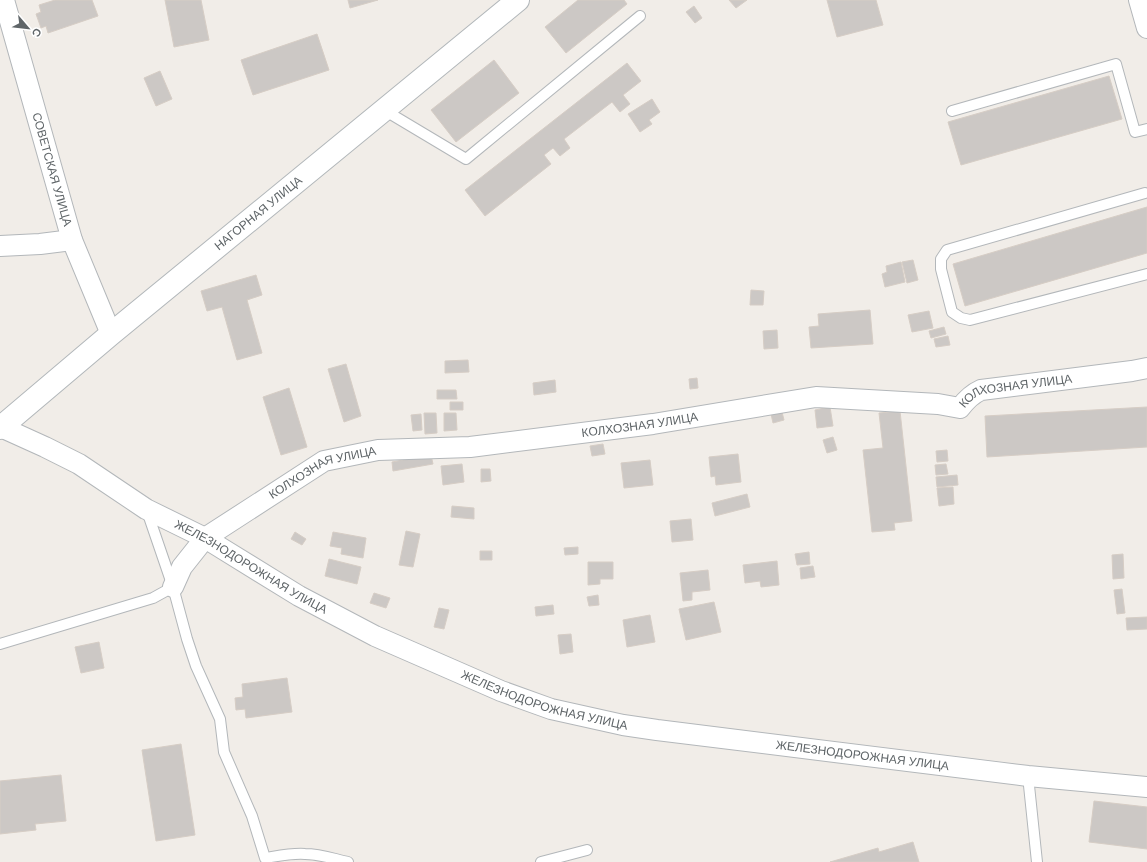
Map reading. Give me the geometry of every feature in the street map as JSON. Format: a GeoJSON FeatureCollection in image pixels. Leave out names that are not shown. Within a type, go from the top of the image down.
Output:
{"type":"FeatureCollection","features":[{"type":"Feature","properties":{"kind":"main road","name":"НАГОРНАЯ УЛИЦА"},"geometry":{"type":"LineString","coordinates":[[0,427],[518,0]]}},
{"type":"Feature","properties":{"kind":"street","name":"СОВЕТСКАЯ УЛИЦА"},"geometry":{"type":"LineString","coordinates":[[4,0],[72,240],[111,334]]}},
{"type":"Feature","properties":{"kind":"street"},"geometry":{"type":"LineString","coordinates":[[1139,0],[1147,28]]}},
{"type":"Feature","properties":{"kind":"street"},"geometry":{"type":"LineString","coordinates":[[0,246],[40,244],[72,240]]}},
{"type":"Feature","properties":{"kind":"street","name":"КОЛХОЗНАЯ УЛИЦА"},"geometry":{"type":"LineString","coordinates":[[173,587],[182,567],[205,538],[324,461],[378,450],[470,447],[653,424],[816,397],[938,404],[960,408],[966,400],[981,390],[1147,368]]}},
{"type":"Feature","properties":{"kind":"street","name":"ЖЕЛЕЗНОДОРОЖНАЯ УЛИЦА"},"geometry":{"type":"LineString","coordinates":[[0,427],[79,464],[146,509],[205,538],[299,596],[375,636],[501,691],[551,709],[623,725],[657,730],[1028,776],[1147,787]]}},
{"type":"Feature","properties":{"kind":"lane"},"geometry":{"type":"LineString","coordinates":[[384,110],[466,159],[640,16]]}},
{"type":"Feature","properties":{"kind":"lane"},"geometry":{"type":"LineString","coordinates":[[952,111],[1116,64],[1135,132],[1147,129]]}},
{"type":"Feature","properties":{"kind":"lane"},"geometry":{"type":"LineString","coordinates":[[1145,193],[947,250],[941,259],[941,269],[952,312],[961,318],[970,320],[1147,274]]}},
{"type":"Feature","properties":{"kind":"lane"},"geometry":{"type":"LineString","coordinates":[[146,509],[173,587],[187,640],[196,666],[220,719],[224,752],[252,816],[265,860],[285,855],[305,854],[327,856],[346,862]]}},
{"type":"Feature","properties":{"kind":"lane"},"geometry":{"type":"LineString","coordinates":[[0,644],[153,598],[173,587]]}},
{"type":"Feature","properties":{"kind":"lane"},"geometry":{"type":"LineString","coordinates":[[1028,776],[1037,862]]}},
{"type":"Feature","properties":{"kind":"lane"},"geometry":{"type":"LineString","coordinates":[[541,862],[587,850]]}},
{"type":"Feature","properties":{"kind":"building"},"geometry":{"type":"Polygon","coordinates":[[[55,0],[92,0],[98,16],[48,33],[46,26],[41,28],[36,14],[41,12],[39,5],[55,0]]]}},
{"type":"Feature","properties":{"kind":"building"},"geometry":{"type":"Polygon","coordinates":[[[165,0],[201,0],[209,40],[174,47],[165,0]]]}},
{"type":"Feature","properties":{"kind":"building"},"geometry":{"type":"Polygon","coordinates":[[[348,0],[378,0],[350,8],[348,0]]]}},
{"type":"Feature","properties":{"kind":"building"},"geometry":{"type":"Polygon","coordinates":[[[578,0],[624,0],[627,4],[566,53],[545,27],[578,0]]]}},
{"type":"Feature","properties":{"kind":"building"},"geometry":{"type":"Polygon","coordinates":[[[729,0],[747,0],[736,8],[729,0]]]}},
{"type":"Feature","properties":{"kind":"building"},"geometry":{"type":"Polygon","coordinates":[[[827,0],[876,0],[883,25],[837,37],[827,0]]]}},
{"type":"Feature","properties":{"kind":"building"},"geometry":{"type":"Polygon","coordinates":[[[694,6],[702,18],[695,23],[686,12],[694,6]]]}},
{"type":"Feature","properties":{"kind":"building"},"geometry":{"type":"Polygon","coordinates":[[[317,34],[329,70],[253,95],[241,60],[317,34]]]}},
{"type":"Feature","properties":{"kind":"building"},"geometry":{"type":"Polygon","coordinates":[[[494,60],[519,93],[456,142],[431,110],[494,60]]]}},
{"type":"Feature","properties":{"kind":"building"},"geometry":{"type":"Polygon","coordinates":[[[627,63],[641,81],[623,95],[630,104],[620,112],[612,102],[564,139],[570,148],[560,156],[553,148],[544,155],[551,164],[485,216],[465,190],[627,63]]]}},
{"type":"Feature","properties":{"kind":"building"},"geometry":{"type":"Polygon","coordinates":[[[160,71],[172,99],[156,106],[144,78],[160,71]]]}},
{"type":"Feature","properties":{"kind":"building"},"geometry":{"type":"Polygon","coordinates":[[[1109,76],[1122,119],[961,165],[948,122],[1109,76]]]}},
{"type":"Feature","properties":{"kind":"building"},"geometry":{"type":"Polygon","coordinates":[[[652,99],[660,112],[649,120],[652,124],[640,132],[628,114],[652,99]]]}},
{"type":"Feature","properties":{"kind":"building"},"geometry":{"type":"Polygon","coordinates":[[[1147,207],[1147,253],[965,306],[953,264],[1147,207]]]}},
{"type":"Feature","properties":{"kind":"building"},"geometry":{"type":"Polygon","coordinates":[[[913,260],[918,280],[907,283],[902,262],[913,260]]]}},
{"type":"Feature","properties":{"kind":"building"},"geometry":{"type":"Polygon","coordinates":[[[901,262],[905,282],[885,287],[882,274],[887,272],[886,266],[901,262]]]}},
{"type":"Feature","properties":{"kind":"building"},"geometry":{"type":"Polygon","coordinates":[[[256,275],[262,295],[247,300],[262,353],[237,360],[222,307],[207,311],[201,291],[256,275]]]}},
{"type":"Feature","properties":{"kind":"building"},"geometry":{"type":"Polygon","coordinates":[[[751,290],[764,291],[763,305],[750,305],[751,290]]]}},
{"type":"Feature","properties":{"kind":"building"},"geometry":{"type":"Polygon","coordinates":[[[870,310],[873,344],[811,348],[809,327],[819,326],[818,314],[870,310]]]}},
{"type":"Feature","properties":{"kind":"building"},"geometry":{"type":"Polygon","coordinates":[[[929,311],[933,328],[912,332],[908,315],[929,311]]]}},
{"type":"Feature","properties":{"kind":"building"},"geometry":{"type":"Polygon","coordinates":[[[944,327],[946,334],[931,338],[929,331],[944,327]]]}},
{"type":"Feature","properties":{"kind":"building"},"geometry":{"type":"Polygon","coordinates":[[[777,330],[778,348],[764,349],[763,331],[777,330]]]}},
{"type":"Feature","properties":{"kind":"building"},"geometry":{"type":"Polygon","coordinates":[[[948,336],[950,345],[936,347],[934,339],[948,336]]]}},
{"type":"Feature","properties":{"kind":"building"},"geometry":{"type":"Polygon","coordinates":[[[468,360],[469,372],[445,373],[445,361],[468,360]]]}},
{"type":"Feature","properties":{"kind":"building"},"geometry":{"type":"Polygon","coordinates":[[[346,364],[361,416],[344,422],[328,369],[346,364]]]}},
{"type":"Feature","properties":{"kind":"building"},"geometry":{"type":"Polygon","coordinates":[[[697,378],[698,388],[690,389],[689,379],[697,378]]]}},
{"type":"Feature","properties":{"kind":"building"},"geometry":{"type":"Polygon","coordinates":[[[555,380],[556,392],[534,395],[533,383],[555,380]]]}},
{"type":"Feature","properties":{"kind":"building"},"geometry":{"type":"Polygon","coordinates":[[[289,388],[307,447],[281,455],[263,397],[289,388]]]}},
{"type":"Feature","properties":{"kind":"building"},"geometry":{"type":"Polygon","coordinates":[[[437,390],[456,390],[457,399],[437,399],[437,390]]]}},
{"type":"Feature","properties":{"kind":"building"},"geometry":{"type":"Polygon","coordinates":[[[450,402],[463,402],[463,410],[450,410],[450,402]]]}},
{"type":"Feature","properties":{"kind":"building"},"geometry":{"type":"Polygon","coordinates":[[[830,407],[833,426],[817,428],[815,410],[830,407]]]}},
{"type":"Feature","properties":{"kind":"building"},"geometry":{"type":"Polygon","coordinates":[[[1147,407],[1147,447],[987,457],[985,416],[1147,407]]]}},
{"type":"Feature","properties":{"kind":"building"},"geometry":{"type":"Polygon","coordinates":[[[900,411],[912,521],[894,523],[895,530],[872,532],[863,450],[883,448],[879,413],[900,411]]]}},
{"type":"Feature","properties":{"kind":"building"},"geometry":{"type":"Polygon","coordinates":[[[782,412],[784,420],[773,423],[771,414],[782,412]]]}},
{"type":"Feature","properties":{"kind":"building"},"geometry":{"type":"Polygon","coordinates":[[[424,413],[436,413],[437,433],[425,434],[424,413]]]}},
{"type":"Feature","properties":{"kind":"building"},"geometry":{"type":"Polygon","coordinates":[[[444,413],[456,413],[457,430],[444,431],[444,413]]]}},
{"type":"Feature","properties":{"kind":"building"},"geometry":{"type":"Polygon","coordinates":[[[421,414],[422,430],[413,431],[411,415],[421,414]]]}},
{"type":"Feature","properties":{"kind":"building"},"geometry":{"type":"Polygon","coordinates":[[[833,437],[837,450],[827,453],[823,440],[833,437]]]}},
{"type":"Feature","properties":{"kind":"building"},"geometry":{"type":"Polygon","coordinates":[[[603,444],[605,454],[592,456],[590,446],[603,444]]]}},
{"type":"Feature","properties":{"kind":"building"},"geometry":{"type":"Polygon","coordinates":[[[947,450],[948,461],[937,462],[936,451],[947,450]]]}},
{"type":"Feature","properties":{"kind":"building"},"geometry":{"type":"Polygon","coordinates":[[[738,454],[741,482],[716,485],[715,476],[711,477],[709,457],[738,454]]]}},
{"type":"Feature","properties":{"kind":"building"},"geometry":{"type":"Polygon","coordinates":[[[431,455],[433,464],[393,471],[392,462],[431,455]]]}},
{"type":"Feature","properties":{"kind":"building"},"geometry":{"type":"Polygon","coordinates":[[[650,460],[653,485],[624,488],[621,463],[650,460]]]}},
{"type":"Feature","properties":{"kind":"building"},"geometry":{"type":"Polygon","coordinates":[[[462,464],[464,482],[443,485],[441,466],[462,464]]]}},
{"type":"Feature","properties":{"kind":"building"},"geometry":{"type":"Polygon","coordinates":[[[946,464],[948,474],[936,475],[935,465],[946,464]]]}},
{"type":"Feature","properties":{"kind":"building"},"geometry":{"type":"Polygon","coordinates":[[[481,469],[490,469],[491,481],[481,482],[481,469]]]}},
{"type":"Feature","properties":{"kind":"building"},"geometry":{"type":"Polygon","coordinates":[[[957,475],[958,485],[937,487],[936,477],[957,475]]]}},
{"type":"Feature","properties":{"kind":"building"},"geometry":{"type":"Polygon","coordinates":[[[953,487],[954,504],[939,506],[937,488],[953,487]]]}},
{"type":"Feature","properties":{"kind":"building"},"geometry":{"type":"Polygon","coordinates":[[[747,494],[750,507],[715,516],[712,503],[747,494]]]}},
{"type":"Feature","properties":{"kind":"building"},"geometry":{"type":"Polygon","coordinates":[[[452,506],[474,508],[474,519],[451,517],[452,506]]]}},
{"type":"Feature","properties":{"kind":"building"},"geometry":{"type":"Polygon","coordinates":[[[691,519],[693,540],[672,542],[670,521],[691,519]]]}},
{"type":"Feature","properties":{"kind":"building"},"geometry":{"type":"Polygon","coordinates":[[[406,531],[420,534],[413,567],[399,565],[406,531]]]}},
{"type":"Feature","properties":{"kind":"building"},"geometry":{"type":"Polygon","coordinates":[[[295,532],[306,539],[302,545],[291,539],[295,532]]]}},
{"type":"Feature","properties":{"kind":"building"},"geometry":{"type":"Polygon","coordinates":[[[333,532],[366,538],[363,558],[341,554],[342,548],[330,546],[333,532]]]}},
{"type":"Feature","properties":{"kind":"building"},"geometry":{"type":"Polygon","coordinates":[[[578,547],[578,554],[565,555],[564,548],[578,547]]]}},
{"type":"Feature","properties":{"kind":"building"},"geometry":{"type":"Polygon","coordinates":[[[480,551],[492,551],[492,560],[480,560],[480,551]]]}},
{"type":"Feature","properties":{"kind":"building"},"geometry":{"type":"Polygon","coordinates":[[[809,552],[810,564],[797,565],[795,554],[809,552]]]}},
{"type":"Feature","properties":{"kind":"building"},"geometry":{"type":"Polygon","coordinates":[[[1123,554],[1124,578],[1113,579],[1112,555],[1123,554]]]}},
{"type":"Feature","properties":{"kind":"building"},"geometry":{"type":"Polygon","coordinates":[[[329,559],[361,567],[357,584],[325,576],[329,559]]]}},
{"type":"Feature","properties":{"kind":"building"},"geometry":{"type":"Polygon","coordinates":[[[777,561],[779,585],[761,587],[760,581],[745,583],[743,565],[777,561]]]}},
{"type":"Feature","properties":{"kind":"building"},"geometry":{"type":"Polygon","coordinates":[[[588,562],[613,562],[613,579],[600,579],[600,584],[588,585],[588,562]]]}},
{"type":"Feature","properties":{"kind":"building"},"geometry":{"type":"Polygon","coordinates":[[[813,566],[815,577],[801,579],[800,568],[813,566]]]}},
{"type":"Feature","properties":{"kind":"building"},"geometry":{"type":"Polygon","coordinates":[[[708,570],[710,590],[692,592],[692,600],[683,601],[680,573],[708,570]]]}},
{"type":"Feature","properties":{"kind":"building"},"geometry":{"type":"Polygon","coordinates":[[[1122,589],[1125,613],[1117,614],[1114,590],[1122,589]]]}},
{"type":"Feature","properties":{"kind":"building"},"geometry":{"type":"Polygon","coordinates":[[[374,593],[390,598],[386,608],[370,603],[374,593]]]}},
{"type":"Feature","properties":{"kind":"building"},"geometry":{"type":"Polygon","coordinates":[[[598,595],[599,605],[589,606],[587,597],[598,595]]]}},
{"type":"Feature","properties":{"kind":"building"},"geometry":{"type":"Polygon","coordinates":[[[714,602],[721,632],[686,640],[679,609],[714,602]]]}},
{"type":"Feature","properties":{"kind":"building"},"geometry":{"type":"Polygon","coordinates":[[[553,605],[554,614],[536,616],[535,607],[553,605]]]}},
{"type":"Feature","properties":{"kind":"building"},"geometry":{"type":"Polygon","coordinates":[[[439,608],[449,610],[444,629],[434,627],[439,608]]]}},
{"type":"Feature","properties":{"kind":"building"},"geometry":{"type":"Polygon","coordinates":[[[650,615],[655,642],[627,647],[623,620],[650,615]]]}},
{"type":"Feature","properties":{"kind":"building"},"geometry":{"type":"Polygon","coordinates":[[[1147,617],[1147,629],[1127,630],[1126,618],[1147,617]]]}},
{"type":"Feature","properties":{"kind":"building"},"geometry":{"type":"Polygon","coordinates":[[[571,634],[573,652],[560,654],[558,635],[571,634]]]}},
{"type":"Feature","properties":{"kind":"building"},"geometry":{"type":"Polygon","coordinates":[[[99,642],[104,668],[81,673],[75,647],[99,642]]]}},
{"type":"Feature","properties":{"kind":"building"},"geometry":{"type":"Polygon","coordinates":[[[287,678],[292,712],[246,718],[245,709],[236,710],[235,698],[243,697],[242,684],[287,678]]]}},
{"type":"Feature","properties":{"kind":"building"},"geometry":{"type":"Polygon","coordinates":[[[181,744],[195,835],[156,841],[142,750],[181,744]]]}},
{"type":"Feature","properties":{"kind":"building"},"geometry":{"type":"Polygon","coordinates":[[[61,775],[66,821],[35,824],[36,830],[0,834],[0,781],[61,775]]]}},
{"type":"Feature","properties":{"kind":"building"},"geometry":{"type":"Polygon","coordinates":[[[1094,801],[1147,807],[1147,849],[1089,842],[1094,801]]]}},
{"type":"Feature","properties":{"kind":"building"},"geometry":{"type":"Polygon","coordinates":[[[913,842],[919,862],[830,862],[878,848],[879,852],[913,842]]]}}]}
